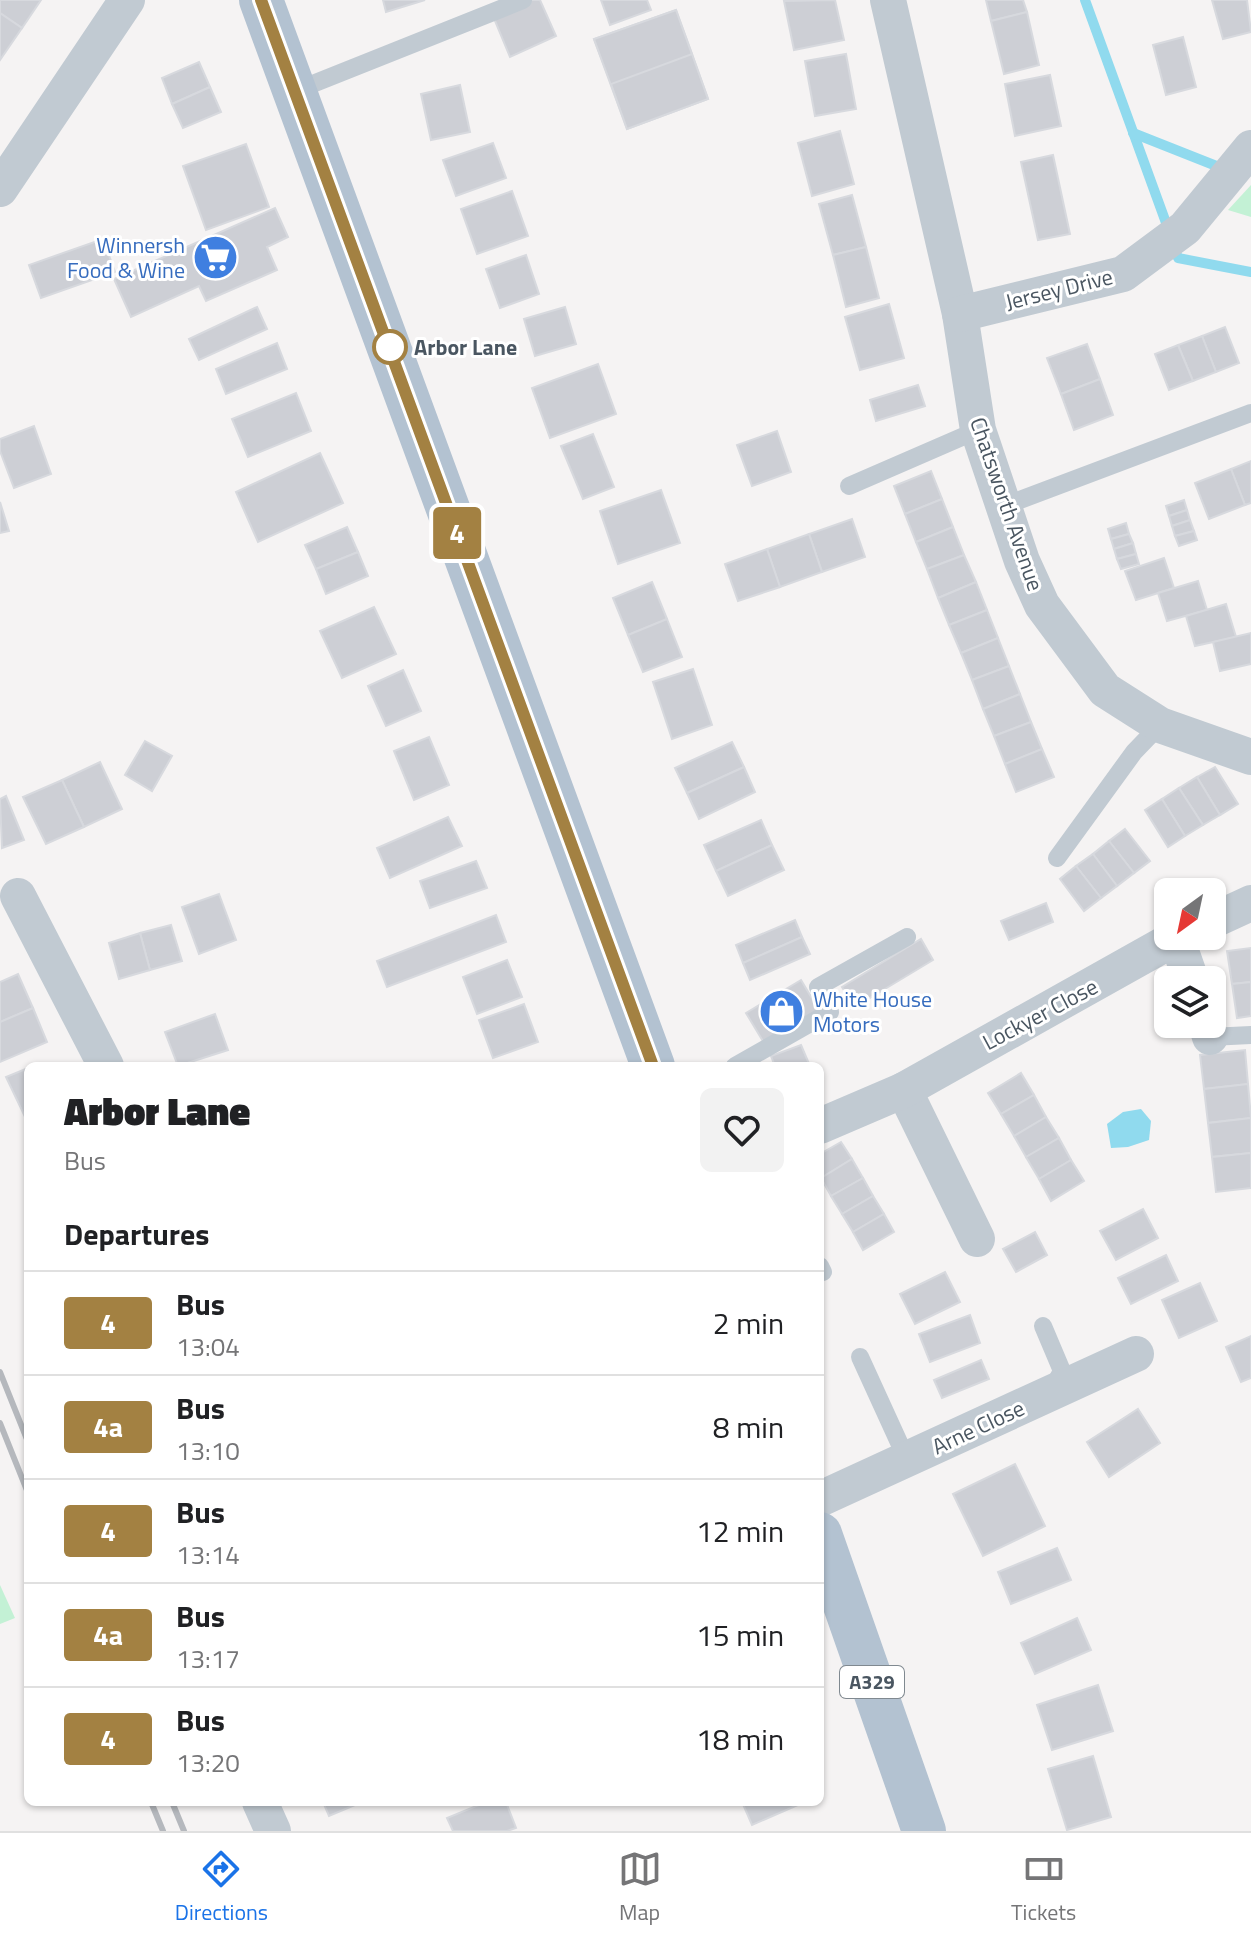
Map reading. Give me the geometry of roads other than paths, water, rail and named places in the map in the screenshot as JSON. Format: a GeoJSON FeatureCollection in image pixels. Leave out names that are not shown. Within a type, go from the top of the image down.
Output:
{"type":"FeatureCollection","features":[{"type":"Feature","properties":{"kind":"main road"},"geometry":{"type":"LineString","coordinates":[[261,0],[652,1062]]}},
{"type":"Feature","properties":{"kind":"main road","name":"A329"},"geometry":{"type":"LineString","coordinates":[[824,1545],[924,1831]]}},
{"type":"Feature","properties":{"kind":"street"},"geometry":{"type":"LineString","coordinates":[[0,189],[127,0]]}},
{"type":"Feature","properties":{"kind":"street","name":"Chatsworth Avenue"},"geometry":{"type":"LineString","coordinates":[[888,0],[960,314],[978,430],[1042,605],[1105,690],[1160,725],[1251,757]]}},
{"type":"Feature","properties":{"kind":"street","name":"Jersey Drive"},"geometry":{"type":"LineString","coordinates":[[960,314],[1123,274],[1185,228],[1249,151]]}},
{"type":"Feature","properties":{"kind":"street"},"geometry":{"type":"LineString","coordinates":[[18,896],[104,1062]]}},
{"type":"Feature","properties":{"kind":"street"},"geometry":{"type":"LineString","coordinates":[[1226,915],[1251,903]]}},
{"type":"Feature","properties":{"kind":"street","name":"Lockyer Close"},"geometry":{"type":"LineString","coordinates":[[824,1124],[904,1090],[1155,950]]}},
{"type":"Feature","properties":{"kind":"street"},"geometry":{"type":"LineString","coordinates":[[904,1090],[977,1239]]}},
{"type":"Feature","properties":{"kind":"street","name":"Arne Close"},"geometry":{"type":"LineString","coordinates":[[824,1497],[1136,1354]]}},
{"type":"Feature","properties":{"kind":"street"},"geometry":{"type":"LineString","coordinates":[[262,1806],[273,1831]]}},
{"type":"Feature","properties":{"kind":"lane"},"geometry":{"type":"LineString","coordinates":[[295,91],[523,0]]}},
{"type":"Feature","properties":{"kind":"lane"},"geometry":{"type":"LineString","coordinates":[[1004,506],[1251,413]]}},
{"type":"Feature","properties":{"kind":"lane"},"geometry":{"type":"LineString","coordinates":[[849,486],[978,430]]}},
{"type":"Feature","properties":{"kind":"lane"},"geometry":{"type":"LineString","coordinates":[[1057,858],[1134,752],[1160,725]]}},
{"type":"Feature","properties":{"kind":"lane"},"geometry":{"type":"LineString","coordinates":[[742,1062],[830,1012],[818,987],[907,937]]}},
{"type":"Feature","properties":{"kind":"lane"},"geometry":{"type":"LineString","coordinates":[[1226,1032],[1251,1035]]}},
{"type":"Feature","properties":{"kind":"lane"},"geometry":{"type":"LineString","coordinates":[[1043,1326],[1062,1371],[1049,1395]]}},
{"type":"Feature","properties":{"kind":"lane"},"geometry":{"type":"LineString","coordinates":[[860,1357],[907,1460]]}},
{"type":"Feature","properties":{"kind":"water"},"geometry":{"type":"Polygon","coordinates":[[[1141,1109],[1151,1121],[1149,1140],[1128,1147],[1111,1148],[1107,1124],[1123,1112],[1141,1109]]]}},
{"type":"Feature","properties":{"kind":"waterway"},"geometry":{"type":"LineString","coordinates":[[1085,0],[1169,231]]}},
{"type":"Feature","properties":{"kind":"waterway"},"geometry":{"type":"LineString","coordinates":[[1133,133],[1224,169]]}},
{"type":"Feature","properties":{"kind":"waterway"},"geometry":{"type":"LineString","coordinates":[[1174,246],[1178,258],[1251,272]]}},
{"type":"Feature","properties":{"kind":"railway"},"geometry":{"type":"LineString","coordinates":[[0,1372],[24,1432]]}},
{"type":"Feature","properties":{"kind":"railway"},"geometry":{"type":"LineString","coordinates":[[0,1423],[24,1483]]}},
{"type":"Feature","properties":{"kind":"railway"},"geometry":{"type":"LineString","coordinates":[[153,1806],[163,1831]]}},
{"type":"Feature","properties":{"kind":"railway"},"geometry":{"type":"LineString","coordinates":[[174,1806],[184,1831]]}},
{"type":"Feature","properties":{"kind":"place","name":"Winnersh Food & Wine"},"geometry":{"type":"Point","coordinates":[216,258]}},
{"type":"Feature","properties":{"kind":"place","name":"Arbor Lane"},"geometry":{"type":"Point","coordinates":[390,347]}},
{"type":"Feature","properties":{"kind":"place","name":"White House Motors"},"geometry":{"type":"Point","coordinates":[782,1012]}}]}
